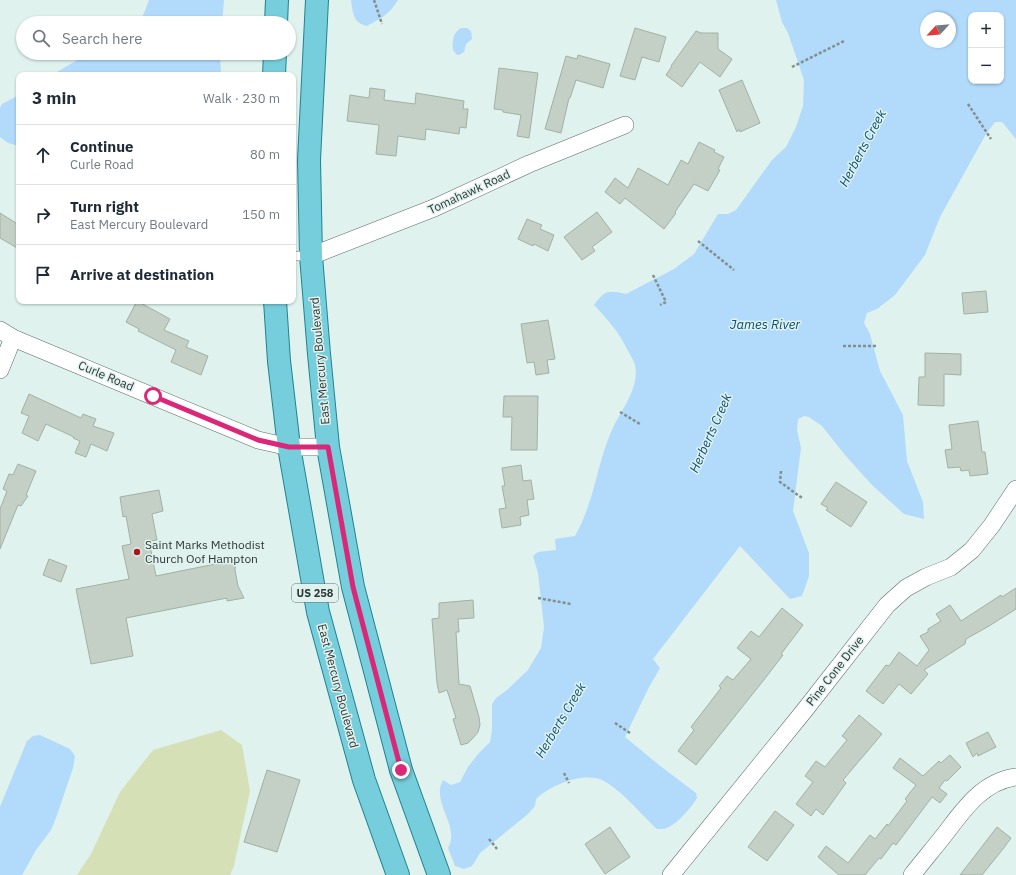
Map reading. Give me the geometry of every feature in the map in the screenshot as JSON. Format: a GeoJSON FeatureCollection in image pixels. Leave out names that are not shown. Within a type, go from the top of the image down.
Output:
{"type":"FeatureCollection","features":[{"type":"Feature","properties":{"kind":"main road"},"geometry":{"type":"LineString","coordinates":[[276,16],[277,0]]}},
{"type":"Feature","properties":{"kind":"main road","name":"East Mercury Boulevard"},"geometry":{"type":"LineString","coordinates":[[317,0],[309,160],[302,256],[318,354],[328,447],[353,587],[401,770],[439,875]]}},
{"type":"Feature","properties":{"kind":"main road"},"geometry":{"type":"LineString","coordinates":[[274,72],[275,60]]}},
{"type":"Feature","properties":{"kind":"main road","name":"East Mercury Boulevard"},"geometry":{"type":"LineString","coordinates":[[275,304],[279,361],[289,447],[318,612],[364,780],[398,875]]}},
{"type":"Feature","properties":{"kind":"street","name":"Tomahawk Road"},"geometry":{"type":"LineString","coordinates":[[302,256],[434,208],[529,164],[626,126]]}},
{"type":"Feature","properties":{"kind":"street","name":"Curle Road"},"geometry":{"type":"LineString","coordinates":[[6,334],[258,440],[289,447],[328,447]]}},
{"type":"Feature","properties":{"kind":"street"},"geometry":{"type":"LineString","coordinates":[[0,370],[6,334]]}},
{"type":"Feature","properties":{"kind":"street","name":"Pine Cone Drive"},"geometry":{"type":"LineString","coordinates":[[671,875],[804,711],[887,605],[906,588],[926,577],[951,567],[972,550],[992,525],[1016,489]]}},
{"type":"Feature","properties":{"kind":"street"},"geometry":{"type":"LineString","coordinates":[[912,875],[967,804],[980,793],[996,784],[1016,777]]}},
{"type":"Feature","properties":{"kind":"path"},"geometry":{"type":"LineString","coordinates":[[374,0],[382,24]]}},
{"type":"Feature","properties":{"kind":"path"},"geometry":{"type":"LineString","coordinates":[[792,67],[844,40]]}},
{"type":"Feature","properties":{"kind":"path"},"geometry":{"type":"LineString","coordinates":[[968,104],[991,139]]}},
{"type":"Feature","properties":{"kind":"path"},"geometry":{"type":"LineString","coordinates":[[698,240],[734,270]]}},
{"type":"Feature","properties":{"kind":"path"},"geometry":{"type":"LineString","coordinates":[[654,275],[666,302],[660,305]]}},
{"type":"Feature","properties":{"kind":"path"},"geometry":{"type":"LineString","coordinates":[[843,346],[876,346]]}},
{"type":"Feature","properties":{"kind":"path"},"geometry":{"type":"LineString","coordinates":[[620,412],[640,424]]}},
{"type":"Feature","properties":{"kind":"path"},"geometry":{"type":"LineString","coordinates":[[781,471],[780,482],[802,498]]}},
{"type":"Feature","properties":{"kind":"path"},"geometry":{"type":"LineString","coordinates":[[538,598],[571,604]]}},
{"type":"Feature","properties":{"kind":"path"},"geometry":{"type":"LineString","coordinates":[[616,723],[630,733]]}},
{"type":"Feature","properties":{"kind":"path"},"geometry":{"type":"LineString","coordinates":[[564,773],[570,783]]}},
{"type":"Feature","properties":{"kind":"path"},"geometry":{"type":"LineString","coordinates":[[489,839],[497,849]]}},
{"type":"Feature","properties":{"kind":"green space"},"geometry":{"type":"Polygon","coordinates":[[[221,730],[242,745],[250,791],[234,866],[230,875],[77,875],[91,854],[120,792],[153,750],[221,730]]]}},
{"type":"Feature","properties":{"kind":"water"},"geometry":{"type":"Polygon","coordinates":[[[149,0],[224,0],[223,16],[143,16],[149,0]]]}},
{"type":"Feature","properties":{"kind":"water"},"geometry":{"type":"Polygon","coordinates":[[[351,0],[398,0],[388,13],[367,26],[362,25],[354,17],[351,0]]]}},
{"type":"Feature","properties":{"kind":"water","name":"James River"},"geometry":{"type":"Polygon","coordinates":[[[776,0],[1016,0],[1016,139],[1002,122],[995,122],[986,134],[940,217],[925,255],[895,295],[877,309],[867,313],[864,323],[870,334],[880,371],[903,415],[907,461],[923,502],[924,519],[904,514],[872,485],[845,455],[822,426],[809,417],[804,416],[798,419],[797,430],[801,448],[793,511],[809,553],[809,576],[802,596],[790,599],[740,546],[653,659],[660,668],[648,689],[625,737],[696,793],[697,798],[691,806],[684,815],[671,826],[657,829],[625,797],[604,781],[596,778],[587,778],[568,781],[550,789],[536,799],[535,806],[528,814],[480,853],[472,866],[464,869],[455,866],[448,848],[451,841],[451,833],[440,797],[441,784],[443,780],[451,785],[460,782],[468,767],[490,742],[492,730],[492,704],[496,698],[507,690],[528,670],[541,648],[544,627],[538,573],[533,556],[538,552],[556,550],[555,539],[575,536],[592,496],[604,451],[612,430],[629,399],[635,382],[636,374],[633,359],[617,332],[594,305],[601,296],[607,292],[626,294],[674,269],[694,254],[718,214],[728,214],[736,210],[772,160],[786,147],[796,127],[803,106],[804,80],[788,33],[782,22],[776,0]]]}},
{"type":"Feature","properties":{"kind":"water"},"geometry":{"type":"Polygon","coordinates":[[[461,28],[467,28],[471,31],[472,39],[466,44],[464,52],[457,55],[453,50],[453,41],[456,32],[461,28]]]}},
{"type":"Feature","properties":{"kind":"water"},"geometry":{"type":"Polygon","coordinates":[[[77,60],[220,60],[221,72],[57,72],[77,60]]]}},
{"type":"Feature","properties":{"kind":"water"},"geometry":{"type":"Polygon","coordinates":[[[16,97],[16,145],[8,143],[0,137],[0,108],[2,104],[16,97]]]}},
{"type":"Feature","properties":{"kind":"water"},"geometry":{"type":"Polygon","coordinates":[[[40,735],[70,749],[75,756],[73,768],[51,830],[36,850],[22,875],[0,875],[0,807],[27,741],[33,736],[40,735]]]}},
{"type":"Feature","properties":{"kind":"building"},"geometry":{"type":"Polygon","coordinates":[[[635,28],[666,37],[659,62],[642,57],[635,80],[620,76],[635,28]]]}},
{"type":"Feature","properties":{"kind":"building"},"geometry":{"type":"Polygon","coordinates":[[[696,31],[701,33],[718,33],[718,49],[732,59],[720,77],[700,62],[682,87],[666,75],[696,31]]]}},
{"type":"Feature","properties":{"kind":"building"},"geometry":{"type":"Polygon","coordinates":[[[578,55],[610,64],[603,88],[576,80],[569,98],[561,133],[545,129],[566,56],[577,59],[578,55]]]}},
{"type":"Feature","properties":{"kind":"building"},"geometry":{"type":"Polygon","coordinates":[[[499,68],[538,73],[529,138],[517,136],[521,115],[494,109],[499,68]]]}},
{"type":"Feature","properties":{"kind":"building"},"geometry":{"type":"Polygon","coordinates":[[[742,80],[760,123],[740,132],[739,129],[737,132],[719,90],[742,80]]]}},
{"type":"Feature","properties":{"kind":"building"},"geometry":{"type":"Polygon","coordinates":[[[370,88],[385,90],[384,100],[415,104],[416,93],[464,101],[463,109],[468,109],[466,128],[460,127],[459,134],[426,129],[425,140],[398,136],[396,156],[376,154],[379,125],[347,121],[350,95],[369,98],[370,88]]]}},
{"type":"Feature","properties":{"kind":"building"},"geometry":{"type":"Polygon","coordinates":[[[699,142],[715,150],[714,152],[724,157],[718,169],[720,170],[708,191],[694,184],[664,229],[625,198],[620,204],[605,192],[615,178],[628,188],[638,168],[668,185],[681,160],[688,164],[699,142]]]}},
{"type":"Feature","properties":{"kind":"building"},"geometry":{"type":"Polygon","coordinates":[[[597,212],[612,232],[592,247],[595,251],[582,260],[564,237],[597,212]]]}},
{"type":"Feature","properties":{"kind":"building"},"geometry":{"type":"Polygon","coordinates":[[[0,213],[16,223],[16,247],[0,238],[0,213]]]}},
{"type":"Feature","properties":{"kind":"building"},"geometry":{"type":"Polygon","coordinates":[[[527,219],[542,225],[540,229],[554,235],[548,251],[534,244],[533,246],[518,239],[527,219]]]}},
{"type":"Feature","properties":{"kind":"building"},"geometry":{"type":"Polygon","coordinates":[[[986,291],[988,312],[964,314],[962,293],[986,291]]]}},
{"type":"Feature","properties":{"kind":"building"},"geometry":{"type":"Polygon","coordinates":[[[135,304],[142,304],[170,319],[164,330],[189,341],[186,347],[208,356],[201,375],[171,362],[176,350],[138,331],[139,329],[126,322],[135,304]]]}},
{"type":"Feature","properties":{"kind":"building"},"geometry":{"type":"Polygon","coordinates":[[[548,320],[555,359],[547,360],[549,373],[536,375],[534,362],[527,363],[521,324],[548,320]]]}},
{"type":"Feature","properties":{"kind":"building"},"geometry":{"type":"Polygon","coordinates":[[[925,353],[961,354],[961,375],[944,374],[944,406],[918,405],[919,377],[925,377],[925,353]]]}},
{"type":"Feature","properties":{"kind":"building"},"geometry":{"type":"Polygon","coordinates":[[[29,394],[81,418],[83,414],[96,419],[93,426],[114,433],[107,451],[91,444],[86,457],[75,453],[80,441],[46,424],[38,441],[22,433],[29,416],[21,413],[29,394]]]}},
{"type":"Feature","properties":{"kind":"building"},"geometry":{"type":"Polygon","coordinates":[[[504,396],[538,396],[537,450],[511,450],[512,417],[503,417],[504,396]]]}},
{"type":"Feature","properties":{"kind":"building"},"geometry":{"type":"Polygon","coordinates":[[[978,421],[982,452],[985,452],[988,474],[970,476],[969,470],[961,471],[960,467],[948,468],[945,450],[952,449],[949,425],[978,421]]]}},
{"type":"Feature","properties":{"kind":"building"},"geometry":{"type":"Polygon","coordinates":[[[18,464],[36,471],[26,495],[28,496],[21,506],[18,505],[0,549],[0,509],[7,491],[3,489],[9,474],[13,475],[18,464]]]}},
{"type":"Feature","properties":{"kind":"building"},"geometry":{"type":"Polygon","coordinates":[[[521,465],[523,481],[531,480],[534,499],[527,500],[529,515],[520,517],[521,525],[502,528],[499,509],[506,508],[502,486],[505,486],[502,468],[521,465]]]}},
{"type":"Feature","properties":{"kind":"building"},"geometry":{"type":"Polygon","coordinates":[[[836,482],[867,502],[851,527],[826,510],[828,508],[821,504],[836,482]]]}},
{"type":"Feature","properties":{"kind":"building","name":"Saint Marks Methodist Church Oof Hampton"},"geometry":{"type":"Polygon","coordinates":[[[159,490],[163,511],[152,514],[157,540],[149,541],[156,576],[220,563],[220,561],[236,558],[235,570],[238,586],[244,598],[227,601],[227,598],[126,618],[133,656],[91,664],[76,589],[129,579],[122,546],[131,544],[126,516],[123,517],[120,497],[159,490]]]}},
{"type":"Feature","properties":{"kind":"building"},"geometry":{"type":"Polygon","coordinates":[[[49,559],[67,566],[61,582],[43,575],[49,559]]]}},
{"type":"Feature","properties":{"kind":"building"},"geometry":{"type":"Polygon","coordinates":[[[1016,588],[1016,609],[966,639],[965,644],[924,670],[928,674],[911,694],[899,684],[883,704],[866,691],[886,665],[889,666],[899,652],[917,666],[929,650],[920,636],[928,632],[928,629],[941,621],[936,614],[950,605],[961,621],[1001,595],[1002,597],[1016,588]]]}},
{"type":"Feature","properties":{"kind":"building"},"geometry":{"type":"Polygon","coordinates":[[[473,600],[474,618],[458,619],[459,632],[456,632],[459,684],[470,686],[480,725],[478,732],[473,738],[468,743],[461,745],[453,719],[456,718],[447,690],[439,693],[432,619],[439,618],[439,603],[473,600]]]}},
{"type":"Feature","properties":{"kind":"building"},"geometry":{"type":"Polygon","coordinates":[[[782,608],[803,625],[781,654],[783,655],[696,765],[678,751],[694,730],[691,727],[721,688],[719,686],[727,676],[733,680],[751,659],[737,648],[751,631],[759,637],[782,608]]]}},
{"type":"Feature","properties":{"kind":"building"},"geometry":{"type":"Polygon","coordinates":[[[859,715],[882,734],[843,780],[846,783],[823,815],[816,809],[811,816],[796,804],[813,782],[805,776],[816,761],[825,767],[847,740],[842,736],[859,715]]]}},
{"type":"Feature","properties":{"kind":"building"},"geometry":{"type":"Polygon","coordinates":[[[988,732],[996,747],[978,756],[977,753],[973,757],[966,743],[988,732]]]}},
{"type":"Feature","properties":{"kind":"building"},"geometry":{"type":"Polygon","coordinates":[[[950,755],[961,767],[947,781],[945,780],[939,788],[947,794],[940,803],[932,797],[896,845],[893,843],[881,859],[879,858],[865,875],[839,875],[818,857],[826,846],[848,863],[870,835],[875,839],[887,824],[888,826],[907,801],[905,799],[916,785],[893,768],[900,758],[923,776],[939,761],[941,763],[950,755]]]}},
{"type":"Feature","properties":{"kind":"building"},"geometry":{"type":"Polygon","coordinates":[[[267,770],[300,780],[277,852],[244,842],[267,770]]]}},
{"type":"Feature","properties":{"kind":"building"},"geometry":{"type":"Polygon","coordinates":[[[775,811],[794,825],[767,861],[748,847],[775,811]]]}},
{"type":"Feature","properties":{"kind":"building"},"geometry":{"type":"Polygon","coordinates":[[[610,827],[630,857],[605,874],[585,844],[610,827]]]}},
{"type":"Feature","properties":{"kind":"building"},"geometry":{"type":"Polygon","coordinates":[[[997,827],[1011,838],[1003,849],[982,875],[960,875],[997,827]]]}},
{"type":"Feature","properties":{"kind":"place","name":"Saint Marks Methodist Church Oof Hampton"},"geometry":{"type":"Point","coordinates":[137,552]}},
{"type":"Feature","properties":{"kind":"route"},"geometry":{"type":"LineString","coordinates":[[153,396],[258,440],[289,447],[328,447],[353,587],[401,770]]}},
{"type":"Feature","properties":{"kind":"water label","name":"Herberts Creek"},"geometry":{"type":"Point","coordinates":[862,148]}},
{"type":"Feature","properties":{"kind":"water label","name":"Herberts Creek"},"geometry":{"type":"Point","coordinates":[710,433]}},
{"type":"Feature","properties":{"kind":"water label","name":"Herberts Creek"},"geometry":{"type":"Point","coordinates":[560,720]}}]}
